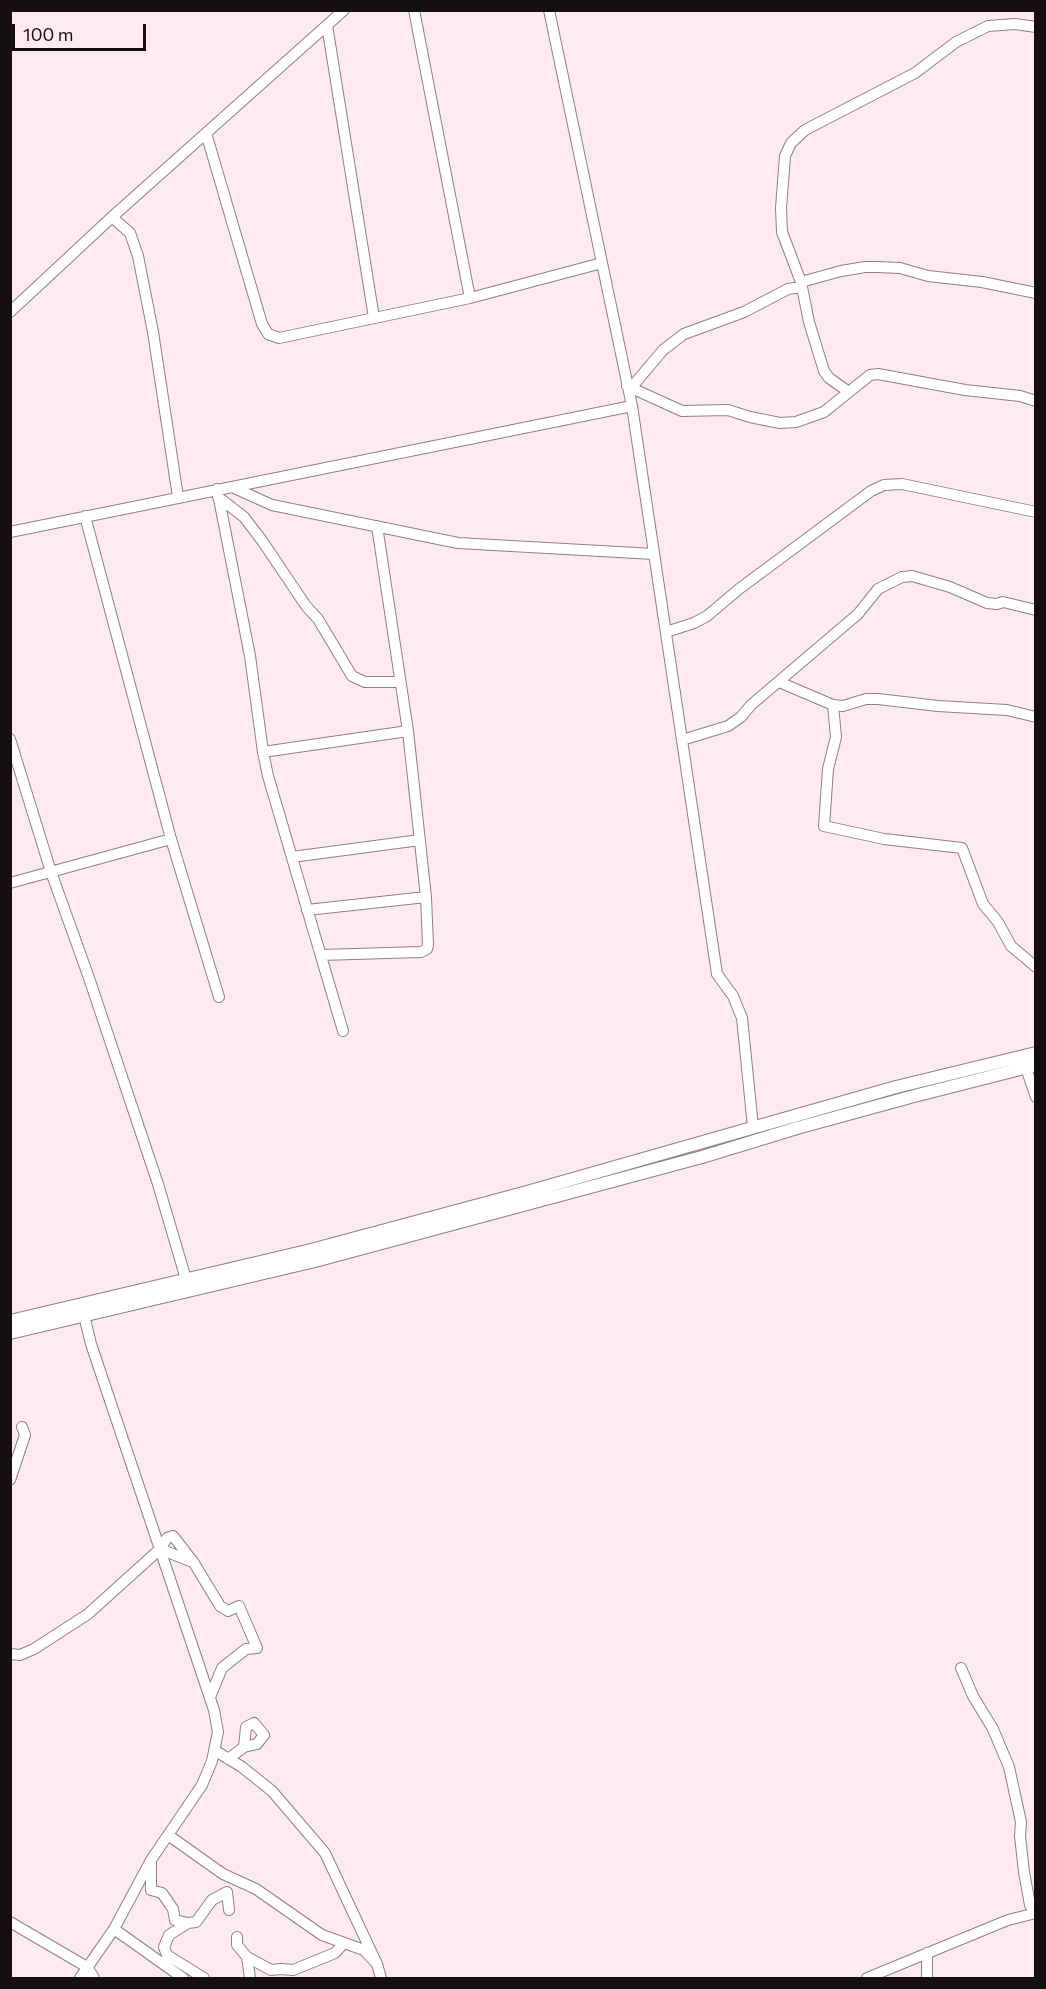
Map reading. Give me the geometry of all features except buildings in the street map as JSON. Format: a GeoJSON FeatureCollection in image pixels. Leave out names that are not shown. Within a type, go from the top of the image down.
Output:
{"type":"FeatureCollection","features":[{"type":"Feature","properties":{"kind":"main road"},"geometry":{"type":"LineString","coordinates":[[10,1333],[84,1315],[753,1127],[1035,1053]]}},
{"type":"Feature","properties":{"kind":"main road"},"geometry":{"type":"LineString","coordinates":[[10,1321],[315,1261],[702,1157],[829,1119],[1031,1067]]}},
{"type":"Feature","properties":{"kind":"street"},"geometry":{"type":"LineString","coordinates":[[10,312],[112,217],[344,10]]}},
{"type":"Feature","properties":{"kind":"street"},"geometry":{"type":"LineString","coordinates":[[414,10],[470,298]]}},
{"type":"Feature","properties":{"kind":"street"},"geometry":{"type":"LineString","coordinates":[[549,10],[629,387],[717,974],[733,996],[742,1018],[753,1127]]}},
{"type":"Feature","properties":{"kind":"street"},"geometry":{"type":"LineString","coordinates":[[849,392],[829,378],[824,371],[809,322],[801,284],[782,232],[785,156],[791,143],[805,130],[915,73],[956,42],[988,26],[1015,24],[1035,27]]}},
{"type":"Feature","properties":{"kind":"street"},"geometry":{"type":"LineString","coordinates":[[327,26],[374,318]]}},
{"type":"Feature","properties":{"kind":"street"},"geometry":{"type":"LineString","coordinates":[[206,133],[262,324],[268,334],[279,338],[470,298],[602,263]]}},
{"type":"Feature","properties":{"kind":"street"},"geometry":{"type":"LineString","coordinates":[[112,217],[130,233],[138,256],[153,332],[178,497]]}},
{"type":"Feature","properties":{"kind":"street"},"geometry":{"type":"LineString","coordinates":[[629,387],[663,350],[684,334],[744,312],[801,284],[841,271],[865,267],[900,268],[928,276],[982,282],[1035,293]]}},
{"type":"Feature","properties":{"kind":"street"},"geometry":{"type":"LineString","coordinates":[[629,387],[682,411],[728,410],[780,423],[796,422],[824,412],[870,375],[878,374],[965,390],[1020,396],[1035,401]]}},
{"type":"Feature","properties":{"kind":"street"},"geometry":{"type":"LineString","coordinates":[[10,532],[178,497],[218,493],[232,486],[632,406]]}},
{"type":"Feature","properties":{"kind":"street"},"geometry":{"type":"LineString","coordinates":[[666,632],[707,616],[748,582],[871,491],[884,485],[902,484],[1035,513]]}},
{"type":"Feature","properties":{"kind":"street"},"geometry":{"type":"LineString","coordinates":[[232,486],[272,505],[458,543],[654,554]]}},
{"type":"Feature","properties":{"kind":"street"},"geometry":{"type":"LineString","coordinates":[[218,493],[243,517],[263,542],[306,606],[318,619],[352,676],[365,682],[400,682]]}},
{"type":"Feature","properties":{"kind":"street"},"geometry":{"type":"LineString","coordinates":[[218,493],[249,656],[263,752],[343,1031]]}},
{"type":"Feature","properties":{"kind":"street"},"geometry":{"type":"LineString","coordinates":[[85,516],[171,839],[219,997]]}},
{"type":"Feature","properties":{"kind":"street"},"geometry":{"type":"LineString","coordinates":[[321,955],[421,952],[427,949],[428,945],[426,897],[408,731],[377,526]]}},
{"type":"Feature","properties":{"kind":"street"},"geometry":{"type":"LineString","coordinates":[[682,740],[728,726],[858,614],[878,589],[902,577],[912,576],[950,587],[987,603],[1003,602],[1035,610]]}},
{"type":"Feature","properties":{"kind":"street"},"geometry":{"type":"LineString","coordinates":[[779,682],[833,705],[843,706],[866,699],[878,699],[950,707],[1007,710],[1035,717]]}},
{"type":"Feature","properties":{"kind":"street"},"geometry":{"type":"LineString","coordinates":[[833,705],[836,737],[828,769],[824,826],[884,839],[962,848],[983,904],[994,917],[1011,946],[1035,967]]}},
{"type":"Feature","properties":{"kind":"street"},"geometry":{"type":"LineString","coordinates":[[263,752],[408,731]]}},
{"type":"Feature","properties":{"kind":"street"},"geometry":{"type":"LineString","coordinates":[[10,738],[51,872],[158,1184],[188,1285]]}},
{"type":"Feature","properties":{"kind":"street"},"geometry":{"type":"LineString","coordinates":[[10,882],[171,839]]}},
{"type":"Feature","properties":{"kind":"street"},"geometry":{"type":"LineString","coordinates":[[292,857],[420,840]]}},
{"type":"Feature","properties":{"kind":"street"},"geometry":{"type":"LineString","coordinates":[[308,910],[426,897]]}},
{"type":"Feature","properties":{"kind":"street"},"geometry":{"type":"LineString","coordinates":[[1031,1067],[1035,1097]]}},
{"type":"Feature","properties":{"kind":"street"},"geometry":{"type":"LineString","coordinates":[[80,1978],[114,1929],[151,1860],[202,1785],[212,1761],[218,1732],[210,1697],[91,1344],[84,1315]]}},
{"type":"Feature","properties":{"kind":"street"},"geometry":{"type":"LineString","coordinates":[[10,1480],[25,1435],[22,1427]]}},
{"type":"Feature","properties":{"kind":"street"},"geometry":{"type":"LineString","coordinates":[[10,1654],[20,1655],[34,1648],[88,1614],[160,1549],[167,1538],[173,1536],[194,1563],[220,1606],[228,1611],[239,1606],[257,1648],[246,1649],[222,1668],[210,1697]]}},
{"type":"Feature","properties":{"kind":"street"},"geometry":{"type":"LineString","coordinates":[[160,1549],[194,1563]]}},
{"type":"Feature","properties":{"kind":"street"},"geometry":{"type":"LineString","coordinates":[[872,1977],[1008,1920],[1035,1913],[1030,1905],[1024,1872],[1020,1836],[1021,1822],[1009,1767],[993,1729],[973,1696],[961,1668]]}},
{"type":"Feature","properties":{"kind":"street"},"geometry":{"type":"LineString","coordinates":[[228,1759],[244,1747]]}},
{"type":"Feature","properties":{"kind":"street"},"geometry":{"type":"LineString","coordinates":[[214,1750],[242,1767],[272,1791],[325,1853],[377,1964],[381,1978]]}},
{"type":"Feature","properties":{"kind":"street"},"geometry":{"type":"LineString","coordinates":[[168,1835],[223,1874],[256,1889],[322,1935],[364,1950],[377,1964]]}},
{"type":"Feature","properties":{"kind":"street"},"geometry":{"type":"LineString","coordinates":[[151,1860],[151,1890],[162,1893],[173,1909],[175,1920],[196,1922],[212,1900],[227,1892],[229,1910]]}},
{"type":"Feature","properties":{"kind":"street"},"geometry":{"type":"LineString","coordinates":[[10,1922],[87,1967],[94,1978]]}},
{"type":"Feature","properties":{"kind":"street"},"geometry":{"type":"LineString","coordinates":[[188,1923],[169,1935],[164,1947],[166,1955],[204,1978]]}},
{"type":"Feature","properties":{"kind":"street"},"geometry":{"type":"LineString","coordinates":[[114,1929],[183,1978]]}},
{"type":"Feature","properties":{"kind":"street"},"geometry":{"type":"LineString","coordinates":[[237,1937],[237,1945],[247,1957],[271,1970],[293,1970],[335,1953],[344,1943]]}},
{"type":"Feature","properties":{"kind":"street"},"geometry":{"type":"LineString","coordinates":[[927,1953],[927,1978]]}},
{"type":"Feature","properties":{"kind":"street"},"geometry":{"type":"LineString","coordinates":[[247,1957],[250,1978]]}}]}
